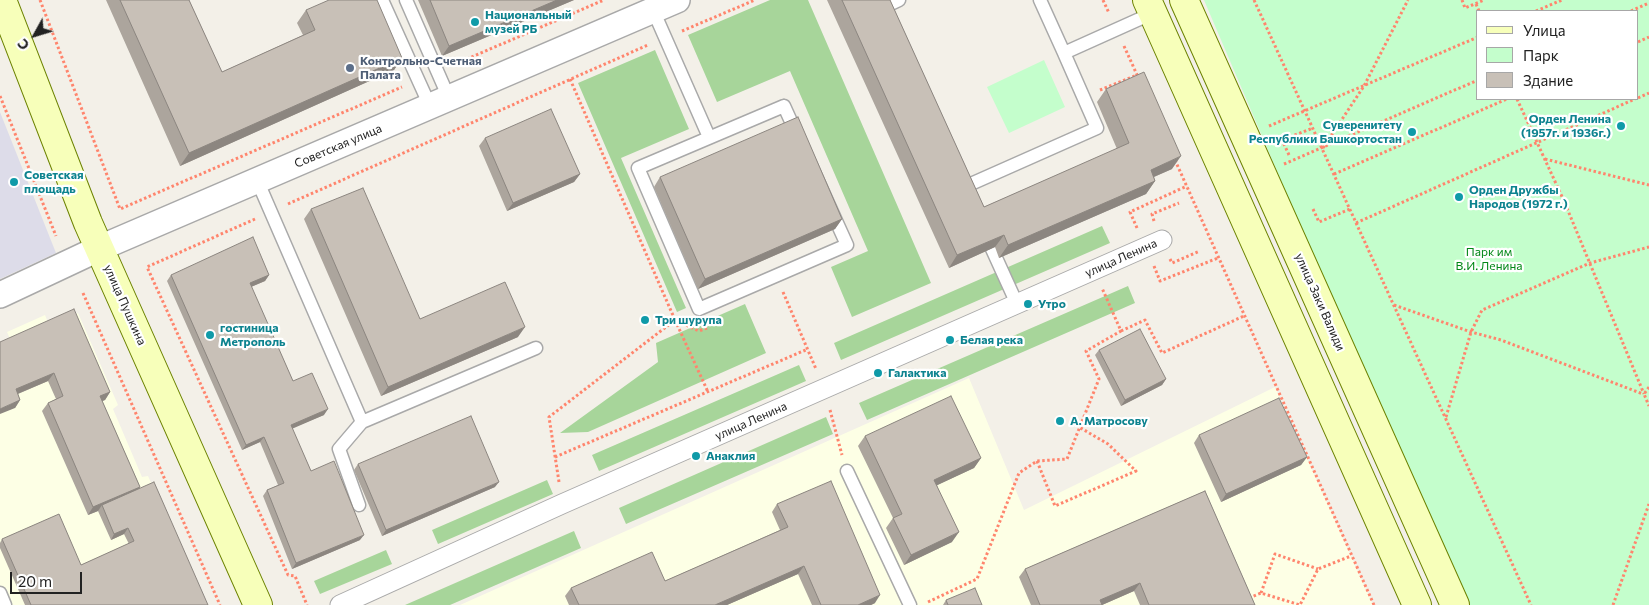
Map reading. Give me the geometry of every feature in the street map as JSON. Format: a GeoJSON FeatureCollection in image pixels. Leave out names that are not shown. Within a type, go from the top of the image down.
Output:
{"type":"FeatureCollection","features":[{"type":"Feature","properties":{"kind":"main road","name":"улица Пушкина"},"geometry":{"type":"LineString","coordinates":[[2,0],[88,223],[258,605]]}},
{"type":"Feature","properties":{"kind":"main road","name":"улица Заки Валиди"},"geometry":{"type":"LineString","coordinates":[[1184,0],[1455,605]]}},
{"type":"Feature","properties":{"kind":"main road"},"geometry":{"type":"LineString","coordinates":[[1150,7],[1417,605]]}},
{"type":"Feature","properties":{"kind":"street","name":"Советская улица"},"geometry":{"type":"LineString","coordinates":[[0,295],[100,248],[677,0]]}},
{"type":"Feature","properties":{"kind":"street","name":"улица Ленина"},"geometry":{"type":"LineString","coordinates":[[340,605],[562,504],[1154,243]]}},
{"type":"Feature","properties":{"kind":"lane"},"geometry":{"type":"LineString","coordinates":[[382,0],[418,80],[439,102]]}},
{"type":"Feature","properties":{"kind":"lane"},"geometry":{"type":"LineString","coordinates":[[406,0],[438,72],[439,102]]}},
{"type":"Feature","properties":{"kind":"lane"},"geometry":{"type":"LineString","coordinates":[[882,9],[899,0]]}},
{"type":"Feature","properties":{"kind":"lane"},"geometry":{"type":"LineString","coordinates":[[971,203],[962,183],[1097,128],[1040,0]]}},
{"type":"Feature","properties":{"kind":"lane"},"geometry":{"type":"LineString","coordinates":[[1064,53],[1117,30],[1150,7]]}},
{"type":"Feature","properties":{"kind":"lane"},"geometry":{"type":"LineString","coordinates":[[653,10],[709,137]]}},
{"type":"Feature","properties":{"kind":"lane"},"geometry":{"type":"LineString","coordinates":[[784,106],[847,245],[776,275],[700,309],[638,168],[784,106]]}},
{"type":"Feature","properties":{"kind":"lane"},"geometry":{"type":"LineString","coordinates":[[257,180],[362,422]]}},
{"type":"Feature","properties":{"kind":"lane"},"geometry":{"type":"LineString","coordinates":[[992,248],[1017,304]]}},
{"type":"Feature","properties":{"kind":"lane"},"geometry":{"type":"LineString","coordinates":[[359,505],[339,449],[362,422],[536,348]]}},
{"type":"Feature","properties":{"kind":"lane"},"geometry":{"type":"LineString","coordinates":[[847,471],[910,605]]}},
{"type":"Feature","properties":{"kind":"lane"},"geometry":{"type":"LineString","coordinates":[[0,593],[5,605]]}},
{"type":"Feature","properties":{"kind":"path"},"geometry":{"type":"LineString","coordinates":[[40,0],[120,209],[418,80]]}},
{"type":"Feature","properties":{"kind":"path"},"geometry":{"type":"LineString","coordinates":[[438,72],[604,0]]}},
{"type":"Feature","properties":{"kind":"path"},"geometry":{"type":"LineString","coordinates":[[307,605],[295,576],[288,575],[147,267],[570,79],[755,0]]}},
{"type":"Feature","properties":{"kind":"path"},"geometry":{"type":"LineString","coordinates":[[1104,0],[1141,83]]}},
{"type":"Feature","properties":{"kind":"path"},"geometry":{"type":"LineString","coordinates":[[1254,0],[1531,605]]}},
{"type":"Feature","properties":{"kind":"path"},"geometry":{"type":"LineString","coordinates":[[1322,149],[1364,86],[1408,0]]}},
{"type":"Feature","properties":{"kind":"path"},"geometry":{"type":"LineString","coordinates":[[1462,0],[1465,8],[1484,0]]}},
{"type":"Feature","properties":{"kind":"path"},"geometry":{"type":"LineString","coordinates":[[1538,10],[1562,0]]}},
{"type":"Feature","properties":{"kind":"path"},"geometry":{"type":"LineString","coordinates":[[1633,10],[1649,3]]}},
{"type":"Feature","properties":{"kind":"path"},"geometry":{"type":"LineString","coordinates":[[1476,4],[1479,10]]}},
{"type":"Feature","properties":{"kind":"path"},"geometry":{"type":"LineString","coordinates":[[1260,130],[1476,37]]}},
{"type":"Feature","properties":{"kind":"path"},"geometry":{"type":"LineString","coordinates":[[1084,97],[1137,75]]}},
{"type":"Feature","properties":{"kind":"path"},"geometry":{"type":"LineString","coordinates":[[570,79],[708,392]]}},
{"type":"Feature","properties":{"kind":"path"},"geometry":{"type":"LineString","coordinates":[[1276,167],[1322,149],[1476,81]]}},
{"type":"Feature","properties":{"kind":"path"},"geometry":{"type":"LineString","coordinates":[[0,96],[56,236]]}},
{"type":"Feature","properties":{"kind":"path"},"geometry":{"type":"LineString","coordinates":[[1334,174],[1506,100]]}},
{"type":"Feature","properties":{"kind":"path"},"geometry":{"type":"LineString","coordinates":[[1518,100],[1590,263],[1649,406]]}},
{"type":"Feature","properties":{"kind":"path"},"geometry":{"type":"LineString","coordinates":[[1356,222],[1632,100]]}},
{"type":"Feature","properties":{"kind":"path"},"geometry":{"type":"LineString","coordinates":[[1289,155],[1282,140],[1313,128]]}},
{"type":"Feature","properties":{"kind":"path"},"geometry":{"type":"LineString","coordinates":[[1171,152],[1374,605]]}},
{"type":"Feature","properties":{"kind":"path"},"geometry":{"type":"LineString","coordinates":[[1545,159],[1649,185]]}},
{"type":"Feature","properties":{"kind":"path"},"geometry":{"type":"LineString","coordinates":[[1187,186],[1130,212],[1154,243],[1160,281],[1218,258]]}},
{"type":"Feature","properties":{"kind":"path"},"geometry":{"type":"LineString","coordinates":[[1152,214],[1179,203]]}},
{"type":"Feature","properties":{"kind":"path"},"geometry":{"type":"LineString","coordinates":[[1313,209],[1319,222],[1350,209]]}},
{"type":"Feature","properties":{"kind":"path"},"geometry":{"type":"LineString","coordinates":[[1446,418],[1471,332],[1482,310],[1590,263],[1649,247]]}},
{"type":"Feature","properties":{"kind":"path"},"geometry":{"type":"LineString","coordinates":[[1172,263],[1200,251]]}},
{"type":"Feature","properties":{"kind":"path"},"geometry":{"type":"LineString","coordinates":[[1094,270],[1121,331]]}},
{"type":"Feature","properties":{"kind":"path"},"geometry":{"type":"LineString","coordinates":[[776,275],[825,388]]}},
{"type":"Feature","properties":{"kind":"path"},"geometry":{"type":"LineString","coordinates":[[774,295],[783,291]]}},
{"type":"Feature","properties":{"kind":"path"},"geometry":{"type":"LineString","coordinates":[[83,293],[220,605]]}},
{"type":"Feature","properties":{"kind":"path"},"geometry":{"type":"LineString","coordinates":[[1394,305],[1471,332],[1502,340],[1644,394]]}},
{"type":"Feature","properties":{"kind":"path"},"geometry":{"type":"LineString","coordinates":[[1155,356],[1244,316]]}},
{"type":"Feature","properties":{"kind":"path"},"geometry":{"type":"LineString","coordinates":[[675,320],[699,332],[716,323]]}},
{"type":"Feature","properties":{"kind":"path"},"geometry":{"type":"LineString","coordinates":[[562,504],[549,417],[675,320]]}},
{"type":"Feature","properties":{"kind":"path"},"geometry":{"type":"LineString","coordinates":[[921,605],[977,579],[1019,473],[1038,460],[1066,459],[1099,379],[1086,351],[1145,320],[1162,352]]}},
{"type":"Feature","properties":{"kind":"path"},"geometry":{"type":"LineString","coordinates":[[555,457],[808,349]]}},
{"type":"Feature","properties":{"kind":"path"},"geometry":{"type":"LineString","coordinates":[[1644,394],[1649,387]]}},
{"type":"Feature","properties":{"kind":"path"},"geometry":{"type":"LineString","coordinates":[[832,417],[847,471]]}},
{"type":"Feature","properties":{"kind":"path"},"geometry":{"type":"LineString","coordinates":[[1038,460],[1055,506],[1136,470],[1108,444],[1079,427]]}},
{"type":"Feature","properties":{"kind":"path"},"geometry":{"type":"LineString","coordinates":[[1613,605],[1649,504]]}},
{"type":"Feature","properties":{"kind":"path"},"geometry":{"type":"LineString","coordinates":[[1261,593],[1275,554],[1318,569],[1351,556]]}},
{"type":"Feature","properties":{"kind":"path"},"geometry":{"type":"LineString","coordinates":[[1244,600],[1261,593],[1300,605],[1318,569]]}},
{"type":"Feature","properties":{"kind":"shaded area","name":"Советская площадь"},"geometry":{"type":"Polygon","coordinates":[[[0,112],[56,253],[0,279],[0,112]]]}},
{"type":"Feature","properties":{"kind":"shaded area"},"geometry":{"type":"Polygon","coordinates":[[[78,313],[118,405],[113,409],[142,477],[148,476],[205,605],[0,605],[0,346],[11,341],[7,332],[45,315],[49,325],[78,313]]]}},
{"type":"Feature","properties":{"kind":"shaded area"},"geometry":{"type":"Polygon","coordinates":[[[969,378],[1024,510],[1275,387],[1373,605],[460,605],[969,378]]]}},
{"type":"Feature","properties":{"kind":"green space"},"geometry":{"type":"Polygon","coordinates":[[[770,0],[808,0],[931,283],[852,317],[831,267],[868,251],[790,71],[717,102],[688,35],[770,0]]]}},
{"type":"Feature","properties":{"kind":"green space","name":"Парк им В.И. Ленина"},"geometry":{"type":"Polygon","coordinates":[[[1204,0],[1649,0],[1649,605],[1462,605],[1204,0]]]}},
{"type":"Feature","properties":{"kind":"green space"},"geometry":{"type":"Polygon","coordinates":[[[655,50],[689,129],[621,158],[686,308],[677,312],[578,83],[655,50]]]}},
{"type":"Feature","properties":{"kind":"green space"},"geometry":{"type":"Polygon","coordinates":[[[1044,60],[1065,107],[1009,133],[987,87],[1044,60]]]}},
{"type":"Feature","properties":{"kind":"green space"},"geometry":{"type":"Polygon","coordinates":[[[1102,226],[1110,243],[841,360],[834,343],[1102,226]]]}},
{"type":"Feature","properties":{"kind":"green space"},"geometry":{"type":"Polygon","coordinates":[[[1128,286],[1135,303],[867,420],[859,403],[1128,286]]]}},
{"type":"Feature","properties":{"kind":"green space"},"geometry":{"type":"Polygon","coordinates":[[[745,304],[766,353],[588,432],[560,433],[658,362],[656,343],[745,304]]]}},
{"type":"Feature","properties":{"kind":"green space"},"geometry":{"type":"Polygon","coordinates":[[[799,365],[806,381],[599,471],[592,455],[799,365]]]}},
{"type":"Feature","properties":{"kind":"green space"},"geometry":{"type":"Polygon","coordinates":[[[826,417],[833,434],[626,524],[619,508],[826,417]]]}},
{"type":"Feature","properties":{"kind":"green space"},"geometry":{"type":"Polygon","coordinates":[[[547,480],[553,494],[438,544],[432,530],[547,480]]]}},
{"type":"Feature","properties":{"kind":"green space"},"geometry":{"type":"Polygon","coordinates":[[[574,531],[581,548],[450,605],[405,605],[574,531]]]}},
{"type":"Feature","properties":{"kind":"green space"},"geometry":{"type":"Polygon","coordinates":[[[386,550],[392,564],[320,594],[314,581],[386,550]]]}},
{"type":"Feature","properties":{"kind":"building"},"geometry":{"type":"Polygon","coordinates":[[[120,0],[189,0],[222,72],[315,30],[306,10],[329,0],[377,0],[402,58],[189,153],[120,0]]]}},
{"type":"Feature","properties":{"kind":"building","name":"Национальный музей РБ"},"geometry":{"type":"Polygon","coordinates":[[[430,0],[557,0],[449,46],[430,0]]]}},
{"type":"Feature","properties":{"kind":"building"},"geometry":{"type":"Polygon","coordinates":[[[842,0],[890,0],[984,207],[1129,143],[1106,89],[1144,72],[1181,156],[1151,170],[1155,181],[1008,245],[1004,235],[957,255],[842,0]]]}},
{"type":"Feature","properties":{"kind":"building"},"geometry":{"type":"Polygon","coordinates":[[[551,109],[580,174],[513,203],[485,138],[551,109]]]}},
{"type":"Feature","properties":{"kind":"building"},"geometry":{"type":"Polygon","coordinates":[[[798,117],[842,219],[705,279],[660,177],[798,117]]]}},
{"type":"Feature","properties":{"kind":"building"},"geometry":{"type":"Polygon","coordinates":[[[363,188],[420,319],[505,282],[525,327],[388,387],[311,209],[363,188]]]}},
{"type":"Feature","properties":{"kind":"building"},"geometry":{"type":"Polygon","coordinates":[[[253,237],[269,275],[250,283],[293,381],[312,373],[328,409],[291,425],[311,471],[334,461],[364,535],[296,563],[267,490],[284,483],[264,437],[246,445],[171,275],[253,237]]]}},
{"type":"Feature","properties":{"kind":"building"},"geometry":{"type":"Polygon","coordinates":[[[74,309],[110,392],[100,396],[140,487],[93,507],[48,403],[63,396],[54,373],[16,389],[20,400],[0,409],[0,342],[74,309]]]}},
{"type":"Feature","properties":{"kind":"building"},"geometry":{"type":"Polygon","coordinates":[[[1140,329],[1166,379],[1125,400],[1099,350],[1140,329]]]}},
{"type":"Feature","properties":{"kind":"building"},"geometry":{"type":"Polygon","coordinates":[[[951,396],[981,458],[934,480],[959,532],[911,555],[893,518],[902,514],[865,436],[951,396]]]}},
{"type":"Feature","properties":{"kind":"building"},"geometry":{"type":"Polygon","coordinates":[[[1279,398],[1307,457],[1226,494],[1199,435],[1279,398]]]}},
{"type":"Feature","properties":{"kind":"building"},"geometry":{"type":"Polygon","coordinates":[[[471,416],[499,482],[386,530],[358,464],[471,416]]]}},
{"type":"Feature","properties":{"kind":"building"},"geometry":{"type":"Polygon","coordinates":[[[831,481],[880,595],[858,605],[821,605],[804,566],[715,605],[579,605],[571,588],[652,552],[665,581],[788,527],[777,504],[831,481]]]}},
{"type":"Feature","properties":{"kind":"building"},"geometry":{"type":"Polygon","coordinates":[[[154,482],[208,605],[31,605],[2,539],[59,514],[81,565],[134,541],[128,528],[114,534],[102,505],[154,482]]]}},
{"type":"Feature","properties":{"kind":"building"},"geometry":{"type":"Polygon","coordinates":[[[1205,491],[1255,605],[1149,605],[1140,583],[1100,600],[1102,605],[1040,605],[1025,569],[1205,491]]]}},
{"type":"Feature","properties":{"kind":"building"},"geometry":{"type":"Polygon","coordinates":[[[975,588],[982,605],[948,605],[946,600],[975,588]]]}},
{"type":"Feature","properties":{"kind":"place","name":"Национальный музей РБ"},"geometry":{"type":"Point","coordinates":[475,22]}},
{"type":"Feature","properties":{"kind":"place","name":"Контрольно-Счетная Палата"},"geometry":{"type":"Point","coordinates":[350,68]}},
{"type":"Feature","properties":{"kind":"place","name":"Орден Ленина (1957г. и 1936г.)"},"geometry":{"type":"Point","coordinates":[1621,126]}},
{"type":"Feature","properties":{"kind":"place","name":"Суверенитету Республики Башкортостан"},"geometry":{"type":"Point","coordinates":[1412,132]}},
{"type":"Feature","properties":{"kind":"place","name":"Советская площадь"},"geometry":{"type":"Point","coordinates":[14,182]}},
{"type":"Feature","properties":{"kind":"place","name":"Орден Дружбы Народов (1972 г.)"},"geometry":{"type":"Point","coordinates":[1459,197]}},
{"type":"Feature","properties":{"kind":"place","name":"Утро"},"geometry":{"type":"Point","coordinates":[1028,304]}},
{"type":"Feature","properties":{"kind":"place","name":"Три шурупа"},"geometry":{"type":"Point","coordinates":[645,320]}},
{"type":"Feature","properties":{"kind":"place","name":"гостиница Метрополь"},"geometry":{"type":"Point","coordinates":[210,335]}},
{"type":"Feature","properties":{"kind":"place","name":"Белая река"},"geometry":{"type":"Point","coordinates":[950,340]}},
{"type":"Feature","properties":{"kind":"place","name":"Галактика"},"geometry":{"type":"Point","coordinates":[878,373]}},
{"type":"Feature","properties":{"kind":"place","name":"А. Матросову"},"geometry":{"type":"Point","coordinates":[1060,421]}},
{"type":"Feature","properties":{"kind":"place","name":"Анаклия"},"geometry":{"type":"Point","coordinates":[696,456]}}]}
